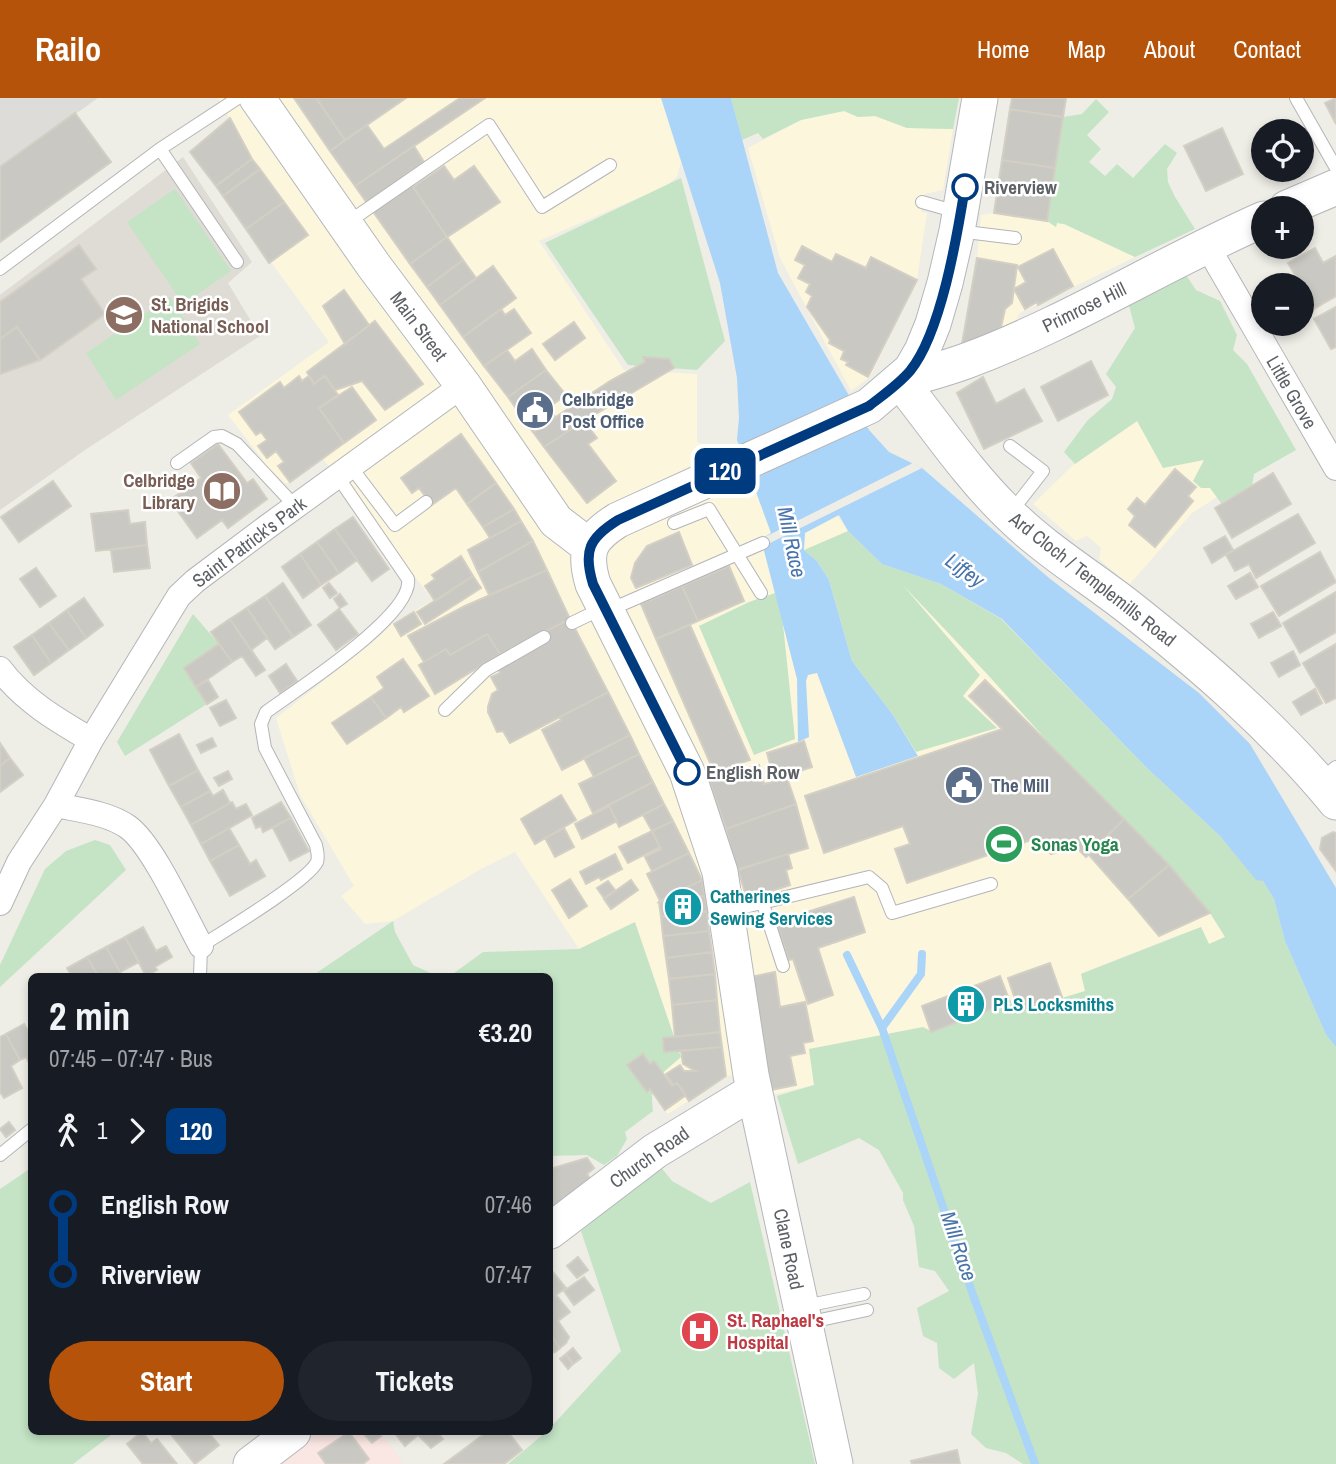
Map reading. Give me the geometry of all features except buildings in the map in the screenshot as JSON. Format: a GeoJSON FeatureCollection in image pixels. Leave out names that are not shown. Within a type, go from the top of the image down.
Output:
{"type":"FeatureCollection","features":[{"type":"Feature","properties":{"kind":"main road","name":"Main Street"},"geometry":{"type":"LineString","coordinates":[[257,98],[345,225],[463,385],[556,521],[590,547]]}},
{"type":"Feature","properties":{"kind":"main road"},"geometry":{"type":"LineString","coordinates":[[752,1083],[720,872],[687,772],[593,584],[587,564],[590,547],[599,532],[618,520],[869,406],[911,370],[933,324],[959,222],[980,98]]}},
{"type":"Feature","properties":{"kind":"main road"},"geometry":{"type":"LineString","coordinates":[[1314,196],[1336,187]]}},
{"type":"Feature","properties":{"kind":"main road","name":"Primrose Hill"},"geometry":{"type":"LineString","coordinates":[[900,382],[966,361],[1049,325],[1206,244],[1251,225]]}},
{"type":"Feature","properties":{"kind":"main road","name":"Ard Cloch / Templemills Road"},"geometry":{"type":"LineString","coordinates":[[900,382],[945,442],[1009,514],[1187,655],[1323,778]]}},
{"type":"Feature","properties":{"kind":"main road","name":"Church Road"},"geometry":{"type":"LineString","coordinates":[[553,1229],[655,1151],[752,1083]]}},
{"type":"Feature","properties":{"kind":"main road","name":"Clane Road"},"geometry":{"type":"LineString","coordinates":[[752,1083],[835,1464]]}},
{"type":"Feature","properties":{"kind":"main road"},"geometry":{"type":"LineString","coordinates":[[251,1464],[289,1435]]}},
{"type":"Feature","properties":{"kind":"street","name":"Little Grove"},"geometry":{"type":"LineString","coordinates":[[1206,244],[1336,468]]}},
{"type":"Feature","properties":{"kind":"street","name":"Saint Patrick's Park"},"geometry":{"type":"LineString","coordinates":[[0,903],[19,862],[179,596],[212,568],[463,385]]}},
{"type":"Feature","properties":{"kind":"street"},"geometry":{"type":"LineString","coordinates":[[0,669],[20,693],[36,706],[91,740]]}},
{"type":"Feature","properties":{"kind":"street"},"geometry":{"type":"LineString","coordinates":[[56,804],[114,820],[143,842],[201,946]]}},
{"type":"Feature","properties":{"kind":"lane"},"geometry":{"type":"LineString","coordinates":[[0,269],[160,149],[238,98]]}},
{"type":"Feature","properties":{"kind":"lane"},"geometry":{"type":"LineString","coordinates":[[1296,98],[1336,167]]}},
{"type":"Feature","properties":{"kind":"lane"},"geometry":{"type":"LineString","coordinates":[[345,225],[489,125],[542,207],[610,165]]}},
{"type":"Feature","properties":{"kind":"lane"},"geometry":{"type":"LineString","coordinates":[[160,149],[237,262]]}},
{"type":"Feature","properties":{"kind":"lane"},"geometry":{"type":"LineString","coordinates":[[922,202],[959,222],[1015,238]]}},
{"type":"Feature","properties":{"kind":"lane"},"geometry":{"type":"LineString","coordinates":[[177,463],[214,437],[229,439],[237,444],[296,507]]}},
{"type":"Feature","properties":{"kind":"lane"},"geometry":{"type":"LineString","coordinates":[[1009,514],[1043,471],[1010,446]]}},
{"type":"Feature","properties":{"kind":"lane"},"geometry":{"type":"LineString","coordinates":[[345,472],[395,525],[426,502]]}},
{"type":"Feature","properties":{"kind":"lane"},"geometry":{"type":"LineString","coordinates":[[200,973],[201,946],[303,878],[317,862],[316,845],[265,748],[261,723],[266,712],[370,636],[402,602],[409,586],[408,579],[345,472]]}},
{"type":"Feature","properties":{"kind":"lane"},"geometry":{"type":"LineString","coordinates":[[674,523],[709,509],[761,593]]}},
{"type":"Feature","properties":{"kind":"lane"},"geometry":{"type":"LineString","coordinates":[[572,623],[763,542]]}},
{"type":"Feature","properties":{"kind":"lane"},"geometry":{"type":"LineString","coordinates":[[445,710],[486,670],[544,637]]}},
{"type":"Feature","properties":{"kind":"lane"},"geometry":{"type":"LineString","coordinates":[[726,912],[869,877],[882,888],[892,914],[991,884]]}},
{"type":"Feature","properties":{"kind":"lane"},"geometry":{"type":"LineString","coordinates":[[763,904],[783,967]]}},
{"type":"Feature","properties":{"kind":"lane"},"geometry":{"type":"LineString","coordinates":[[0,1155],[28,1132]]}},
{"type":"Feature","properties":{"kind":"lane"},"geometry":{"type":"LineString","coordinates":[[802,1315],[864,1294]]}},
{"type":"Feature","properties":{"kind":"lane"},"geometry":{"type":"LineString","coordinates":[[802,1315],[867,1310]]}},
{"type":"Feature","properties":{"kind":"shaded area"},"geometry":{"type":"Polygon","coordinates":[[[0,98],[98,98],[0,167],[0,98]]]}},
{"type":"Feature","properties":{"kind":"shaded area"},"geometry":{"type":"Polygon","coordinates":[[[218,98],[661,98],[681,163],[677,177],[666,186],[539,241],[624,370],[697,374],[697,442],[746,462],[771,533],[837,515],[848,531],[988,671],[1057,752],[1242,929],[1209,944],[1201,927],[1174,937],[1082,973],[1086,991],[1015,1015],[933,1033],[809,1049],[814,1085],[763,1097],[730,1075],[668,1114],[626,1065],[635,922],[579,949],[515,852],[393,921],[365,924],[341,896],[354,886],[300,795],[276,718],[372,643],[393,623],[433,600],[323,459],[286,484],[268,467],[228,415],[329,342],[216,186],[252,159],[218,98]]]}},
{"type":"Feature","properties":{"kind":"shaded area"},"geometry":{"type":"Polygon","coordinates":[[[844,111],[858,117],[875,116],[907,128],[953,129],[943,190],[925,194],[922,202],[921,212],[927,213],[917,280],[870,377],[851,391],[780,258],[748,148],[801,120],[844,111]]]}},
{"type":"Feature","properties":{"kind":"shaded area","name":"St. Brigids National School"},"geometry":{"type":"Polygon","coordinates":[[[183,157],[252,262],[228,283],[260,336],[85,450],[0,510],[0,295],[183,157]]]}},
{"type":"Feature","properties":{"kind":"shaded area"},"geometry":{"type":"Polygon","coordinates":[[[994,213],[1047,221],[1056,227],[1057,223],[1064,224],[1135,257],[1020,313],[1016,320],[1000,332],[962,344],[977,258],[981,215],[994,213]]]}},
{"type":"Feature","properties":{"kind":"shaded area"},"geometry":{"type":"Polygon","coordinates":[[[1151,412],[1254,474],[1192,513],[1129,585],[1099,559],[1101,548],[1087,536],[1076,541],[1033,504],[1074,464],[1151,412]]]}},
{"type":"Feature","properties":{"kind":"shaded area"},"geometry":{"type":"Polygon","coordinates":[[[315,1435],[383,1435],[403,1464],[277,1464],[315,1435]]]}},
{"type":"Feature","properties":{"kind":"green space"},"geometry":{"type":"Polygon","coordinates":[[[731,98],[959,98],[953,129],[907,128],[875,116],[858,117],[844,111],[801,120],[763,139],[758,133],[742,140],[731,98]]]}},
{"type":"Feature","properties":{"kind":"green space"},"geometry":{"type":"Polygon","coordinates":[[[1096,99],[1109,112],[1087,135],[1101,149],[1089,162],[1105,176],[1117,164],[1133,178],[1165,144],[1177,153],[1167,169],[1168,182],[1195,229],[1135,257],[1064,224],[1057,223],[1056,227],[1047,221],[1063,117],[1082,114],[1096,99]]]}},
{"type":"Feature","properties":{"kind":"green space"},"geometry":{"type":"Polygon","coordinates":[[[681,178],[725,341],[697,370],[628,365],[545,243],[681,178]]]}},
{"type":"Feature","properties":{"kind":"green space"},"geometry":{"type":"Polygon","coordinates":[[[175,189],[231,271],[183,304],[127,222],[175,189]]]}},
{"type":"Feature","properties":{"kind":"green space"},"geometry":{"type":"Polygon","coordinates":[[[1184,272],[1196,290],[1220,301],[1237,335],[1233,350],[1247,364],[1296,450],[1254,474],[1252,486],[1221,503],[1210,488],[1201,488],[1193,481],[1204,460],[1163,468],[1137,421],[1075,464],[1064,452],[1087,421],[1112,399],[1116,387],[1106,374],[1135,328],[1127,298],[1151,295],[1149,291],[1184,272]]]}},
{"type":"Feature","properties":{"kind":"green space"},"geometry":{"type":"Polygon","coordinates":[[[170,297],[200,344],[116,400],[86,353],[170,297]]]}},
{"type":"Feature","properties":{"kind":"green space"},"geometry":{"type":"Polygon","coordinates":[[[848,531],[882,564],[941,584],[1001,619],[1147,768],[1220,836],[1256,879],[1263,881],[1274,899],[1285,941],[1326,1035],[1336,1047],[1336,1464],[1023,1464],[1006,1453],[986,1448],[971,1434],[978,1394],[974,1363],[954,1379],[939,1368],[937,1343],[923,1336],[917,1308],[949,1291],[935,1271],[919,1267],[914,1226],[903,1200],[903,1193],[879,1150],[859,1138],[798,1164],[777,1096],[814,1085],[809,1049],[923,1027],[931,1031],[1011,1003],[1019,1011],[1085,991],[1081,974],[1201,927],[1209,944],[1225,937],[1210,913],[1169,865],[1057,752],[901,583],[980,675],[963,696],[997,728],[916,752],[893,715],[852,661],[829,580],[817,561],[804,550],[848,531]]]}},
{"type":"Feature","properties":{"kind":"green space"},"geometry":{"type":"Polygon","coordinates":[[[775,593],[782,615],[795,739],[754,755],[699,626],[749,602],[775,593]]]}},
{"type":"Feature","properties":{"kind":"green space"},"geometry":{"type":"Polygon","coordinates":[[[193,614],[219,644],[184,669],[207,704],[125,756],[117,742],[193,614]]]}},
{"type":"Feature","properties":{"kind":"green space"},"geometry":{"type":"Polygon","coordinates":[[[95,840],[110,845],[126,870],[0,987],[0,965],[45,869],[66,851],[95,840]]]}},
{"type":"Feature","properties":{"kind":"green space"},"geometry":{"type":"Polygon","coordinates":[[[393,921],[395,932],[413,965],[430,973],[316,973],[393,921]]]}},
{"type":"Feature","properties":{"kind":"green space"},"geometry":{"type":"Polygon","coordinates":[[[635,922],[681,1057],[657,1080],[653,1093],[653,1111],[625,1132],[627,1139],[617,1156],[604,1165],[587,1155],[553,1156],[553,973],[454,973],[483,952],[579,949],[635,922]]]}},
{"type":"Feature","properties":{"kind":"green space","name":"St. Raphael's Hospital"},"geometry":{"type":"Polygon","coordinates":[[[660,1166],[672,1181],[711,1203],[750,1182],[815,1464],[508,1464],[542,1435],[553,1435],[553,1425],[621,1351],[581,1231],[660,1166]]]}},
{"type":"Feature","properties":{"kind":"green space"},"geometry":{"type":"Polygon","coordinates":[[[28,1170],[28,1435],[111,1435],[73,1464],[0,1464],[0,1189],[28,1170]]]}},
{"type":"Feature","properties":{"kind":"water","name":"Liffey"},"geometry":{"type":"Polygon","coordinates":[[[661,98],[731,98],[778,273],[869,430],[889,452],[922,468],[1049,578],[1199,693],[1250,744],[1336,888],[1336,1047],[1326,1035],[1285,941],[1274,899],[1263,881],[1256,880],[1220,836],[1147,768],[1002,619],[941,584],[882,564],[848,531],[839,515],[805,533],[804,550],[817,561],[829,580],[852,661],[893,715],[918,756],[856,777],[817,673],[808,675],[806,681],[809,737],[798,742],[797,679],[761,539],[771,533],[737,440],[737,378],[720,283],[661,98]]]}},
{"type":"Feature","properties":{"kind":"pier"},"geometry":{"type":"Polygon","coordinates":[[[913,463],[922,468],[764,546],[761,539],[913,463]]]}},
{"type":"Feature","properties":{"kind":"waterway","name":"Mill Race"},"geometry":{"type":"LineString","coordinates":[[882,1028],[921,974],[922,954]]}},
{"type":"Feature","properties":{"kind":"waterway","name":"Mill Race"},"geometry":{"type":"LineString","coordinates":[[847,955],[882,1028],[973,1295],[1035,1464]]}},
{"type":"Feature","properties":{"kind":"bus line","name":"120"},"geometry":{"type":"LineString","coordinates":[[687,772],[593,584],[587,564],[590,547],[599,532],[618,520],[869,406],[900,382],[922,351],[933,324],[945,283],[965,187]]}},
{"type":"Feature","properties":{"kind":"place","name":"Riverview"},"geometry":{"type":"Point","coordinates":[965,187]}},
{"type":"Feature","properties":{"kind":"place","name":"St. Brigids National School"},"geometry":{"type":"Point","coordinates":[124,315]}},
{"type":"Feature","properties":{"kind":"place","name":"Celbridge Post Office"},"geometry":{"type":"Point","coordinates":[535,410]}},
{"type":"Feature","properties":{"kind":"place","name":"Celbridge Library"},"geometry":{"type":"Point","coordinates":[222,491]}},
{"type":"Feature","properties":{"kind":"place","name":"English Row"},"geometry":{"type":"Point","coordinates":[687,772]}},
{"type":"Feature","properties":{"kind":"place","name":"The Mill"},"geometry":{"type":"Point","coordinates":[964,785]}},
{"type":"Feature","properties":{"kind":"place","name":"Sonas Yoga"},"geometry":{"type":"Point","coordinates":[1004,844]}},
{"type":"Feature","properties":{"kind":"place","name":"Catherines Sewing Services"},"geometry":{"type":"Point","coordinates":[683,907]}},
{"type":"Feature","properties":{"kind":"place","name":"PLS Locksmiths"},"geometry":{"type":"Point","coordinates":[966,1004]}},
{"type":"Feature","properties":{"kind":"place","name":"St. Raphael's Hospital"},"geometry":{"type":"Point","coordinates":[700,1331]}}]}
